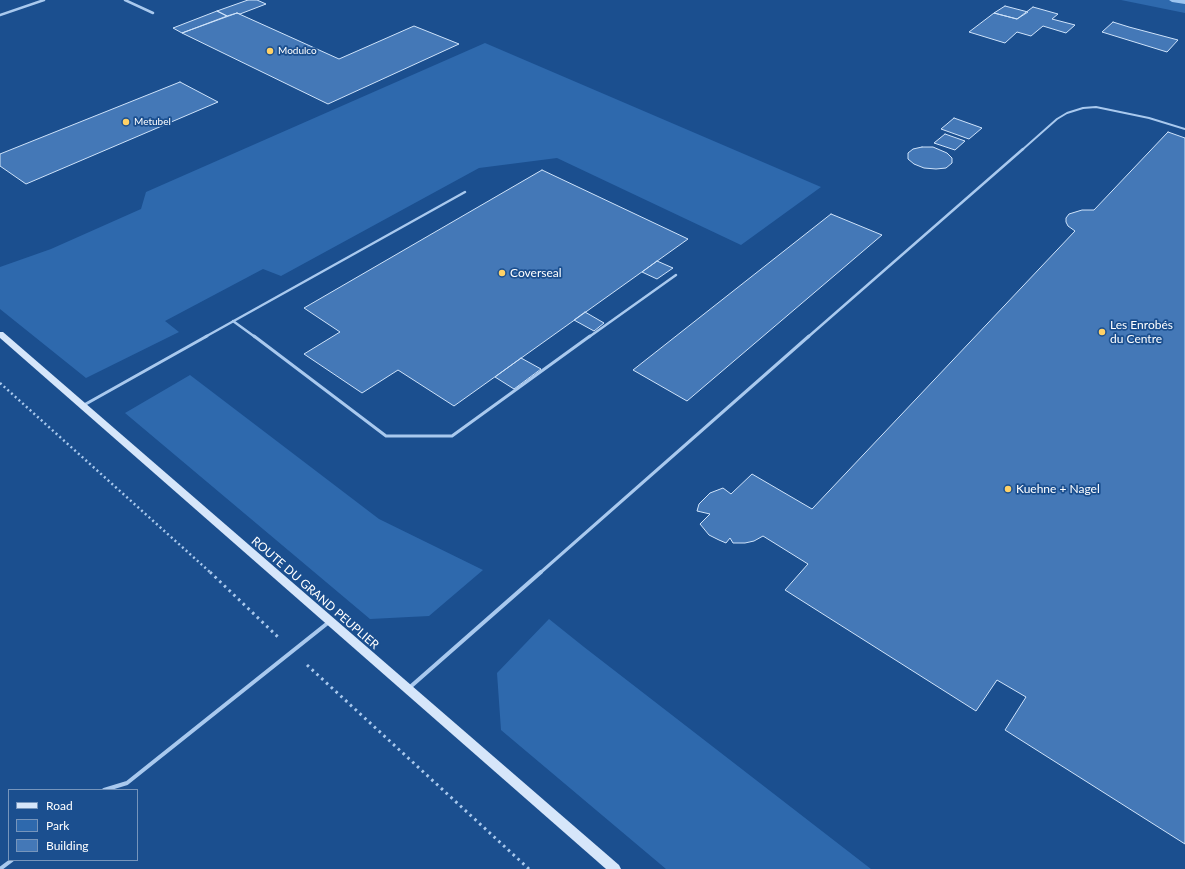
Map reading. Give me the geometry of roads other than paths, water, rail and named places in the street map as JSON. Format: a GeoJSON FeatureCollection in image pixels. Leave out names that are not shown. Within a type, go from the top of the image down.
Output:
{"type":"FeatureCollection","features":[{"type":"Feature","properties":{"kind":"main road","name":"ROUTE DU GRAND PEUPLIER"},"geometry":{"type":"LineString","coordinates":[[0,334],[615,869]]}},
{"type":"Feature","properties":{"kind":"street"},"geometry":{"type":"LineString","coordinates":[[0,15],[44,0]]}},
{"type":"Feature","properties":{"kind":"street"},"geometry":{"type":"LineString","coordinates":[[125,0],[153,13]]}},
{"type":"Feature","properties":{"kind":"lane"},"geometry":{"type":"LineString","coordinates":[[408,689],[1057,119],[1067,113],[1083,108],[1096,107],[1149,118],[1185,129]]}},
{"type":"Feature","properties":{"kind":"lane"},"geometry":{"type":"LineString","coordinates":[[82,406],[465,192]]}},
{"type":"Feature","properties":{"kind":"lane"},"geometry":{"type":"LineString","coordinates":[[233,321],[386,436],[452,436],[676,275]]}},
{"type":"Feature","properties":{"kind":"lane"},"geometry":{"type":"LineString","coordinates":[[107,789],[127,783],[330,621]]}},
{"type":"Feature","properties":{"kind":"lane"},"geometry":{"type":"LineString","coordinates":[[0,869],[11,861]]}},
{"type":"Feature","properties":{"kind":"waterway"},"geometry":{"type":"LineString","coordinates":[[1172,0],[1185,2]]}},
{"type":"Feature","properties":{"kind":"place","name":"Modulco"},"geometry":{"type":"Point","coordinates":[270,51]}},
{"type":"Feature","properties":{"kind":"place","name":"Metubel"},"geometry":{"type":"Point","coordinates":[126,122]}},
{"type":"Feature","properties":{"kind":"place","name":"Coverseal"},"geometry":{"type":"Point","coordinates":[502,273]}},
{"type":"Feature","properties":{"kind":"place","name":"Les Enrobés du Centre"},"geometry":{"type":"Point","coordinates":[1102,332]}},
{"type":"Feature","properties":{"kind":"place","name":"Kuehne + Nagel"},"geometry":{"type":"Point","coordinates":[1008,489]}}]}
